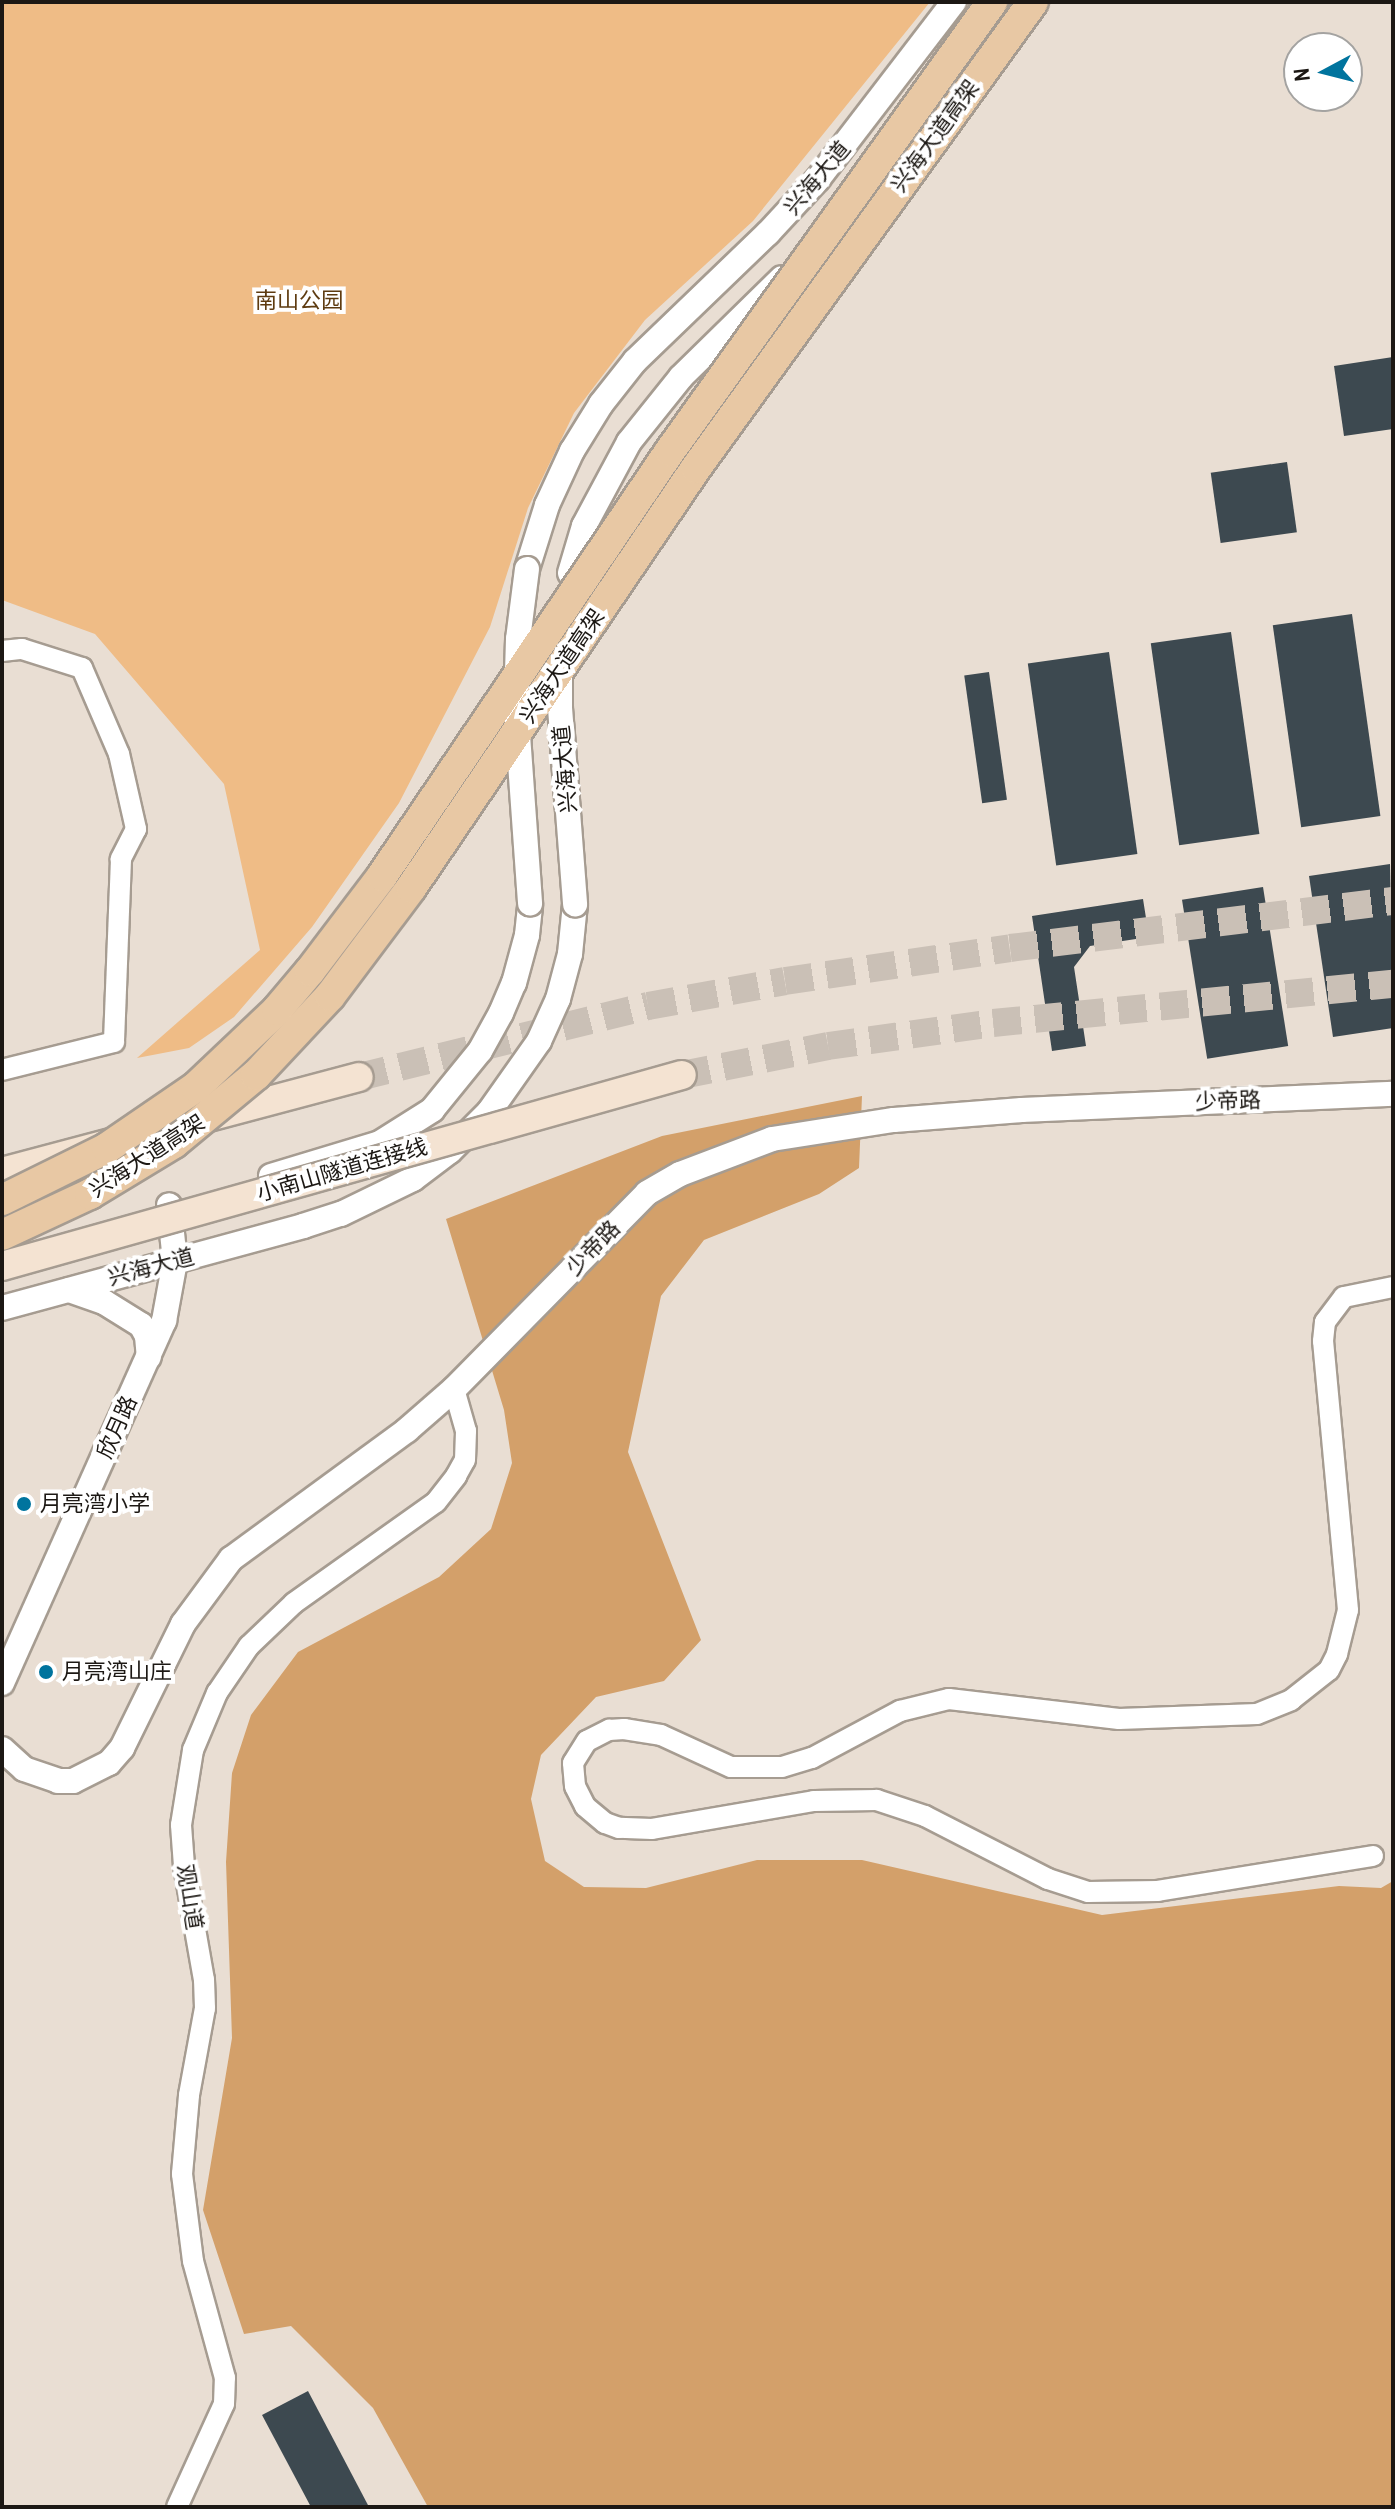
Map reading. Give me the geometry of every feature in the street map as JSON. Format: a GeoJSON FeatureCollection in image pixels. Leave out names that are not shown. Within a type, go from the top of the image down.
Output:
{"type":"FeatureCollection","features":[{"type":"Feature","properties":{"kind":"main road","name":"兴海大道高架"},"geometry":{"type":"LineString","coordinates":[[2,1200],[60,1174],[152,1119],[217,1068],[294,990],[382,876],[670,451],[992,2]]}},
{"type":"Feature","properties":{"kind":"main road","name":"兴海大道高架"},"geometry":{"type":"LineString","coordinates":[[2,1235],[90,1194],[174,1143],[256,1075],[330,996],[411,888],[705,454],[1033,2]]}},
{"type":"Feature","properties":{"kind":"main road","name":"小南山隧道连接线"},"geometry":{"type":"LineString","coordinates":[[2,1266],[682,1075]]}},
{"type":"Feature","properties":{"kind":"main road"},"geometry":{"type":"LineString","coordinates":[[2,1172],[359,1077]]}},
{"type":"Feature","properties":{"kind":"street","name":"兴海大道"},"geometry":{"type":"LineString","coordinates":[[2,1252],[355,1152],[405,1130],[432,1110],[480,1051],[501,1013],[524,947],[530,904],[516,707],[518,639],[527,569],[547,505],[572,451],[601,404],[635,361],[768,233],[818,179],[954,2]]}},
{"type":"Feature","properties":{"kind":"street","name":"兴海大道"},"geometry":{"type":"LineString","coordinates":[[2,1308],[341,1214],[413,1179],[450,1151],[489,1112],[516,1078],[539,1041],[558,999],[570,954],[575,904],[560,708],[562,620],[570,573],[584,526],[606,479],[656,406],[681,377],[864,201],[1042,2]]}},
{"type":"Feature","properties":{"kind":"street"},"geometry":{"type":"LineString","coordinates":[[2,651],[22,649],[82,668],[119,754],[136,829],[121,859],[114,1042],[2,1070]]}},
{"type":"Feature","properties":{"kind":"street","name":"少帝路"},"geometry":{"type":"LineString","coordinates":[[2,1749],[24,1769],[58,1781],[73,1781],[109,1763],[122,1748],[183,1624],[231,1559],[407,1430],[454,1389],[647,1193],[680,1174],[753,1144],[851,1125],[943,1115],[1393,1094]]}},
{"type":"Feature","properties":{"kind":"street","name":"欣月路"},"geometry":{"type":"LineString","coordinates":[[2,1683],[164,1321],[175,1261],[169,1205]]}},
{"type":"Feature","properties":{"kind":"street"},"geometry":{"type":"LineString","coordinates":[[1373,1856],[1158,1891],[1088,1892],[1048,1879],[925,1816],[877,1800],[814,1801],[652,1829],[619,1828],[605,1823],[585,1806],[575,1786],[573,1763],[587,1741],[609,1730],[624,1729],[661,1735],[731,1767],[782,1767],[812,1758],[900,1711],[949,1699],[1119,1719],[1257,1714],[1291,1700],[1329,1670],[1337,1654],[1348,1610],[1323,1341],[1325,1322],[1344,1297],[1393,1287]]}},
{"type":"Feature","properties":{"kind":"street"},"geometry":{"type":"LineString","coordinates":[[69,1290],[104,1302],[141,1325],[147,1336],[149,1357]]}},
{"type":"Feature","properties":{"kind":"street","name":"观山道"},"geometry":{"type":"LineString","coordinates":[[177,2507],[224,2404],[225,2378],[193,2261],[182,2174],[189,2095],[205,2008],[204,1980],[184,1866],[181,1825],[193,1750],[217,1693],[249,1646],[294,1603],[436,1502],[456,1476],[465,1460],[466,1431],[454,1389]]}},
{"type":"Feature","properties":{"kind":"green space","name":"南山公园"},"geometry":{"type":"Polygon","coordinates":[[[2,2],[930,2],[753,221],[645,320],[574,413],[528,508],[490,627],[399,803],[312,927],[234,1017],[189,1048],[137,1058],[260,950],[224,784],[95,634],[2,600],[2,2]]]}},
{"type":"Feature","properties":{"kind":"shaded area"},"geometry":{"type":"Polygon","coordinates":[[[862,1096],[859,1168],[819,1194],[704,1240],[661,1296],[628,1452],[701,1640],[664,1681],[596,1697],[541,1755],[531,1799],[545,1861],[584,1887],[646,1888],[757,1860],[862,1860],[1102,1915],[1339,1886],[1381,1888],[1393,1881],[1393,2507],[428,2507],[373,2408],[291,2326],[244,2334],[203,2210],[232,2038],[226,1862],[232,1773],[251,1715],[298,1652],[439,1577],[491,1529],[512,1463],[504,1410],[446,1219],[662,1136],[862,1096]]]}},
{"type":"Feature","properties":{"kind":"building"},"geometry":{"type":"Polygon","coordinates":[[[1393,357],[1393,429],[1344,436],[1334,366],[1393,357]]]}},
{"type":"Feature","properties":{"kind":"building"},"geometry":{"type":"Polygon","coordinates":[[[1287,462],[1297,532],[1221,543],[1211,473],[1287,462]]]}},
{"type":"Feature","properties":{"kind":"building"},"geometry":{"type":"Polygon","coordinates":[[[1352,614],[1380,816],[1301,827],[1273,625],[1352,614]]]}},
{"type":"Feature","properties":{"kind":"building"},"geometry":{"type":"Polygon","coordinates":[[[1231,632],[1259,834],[1179,845],[1151,643],[1231,632]]]}},
{"type":"Feature","properties":{"kind":"building"},"geometry":{"type":"Polygon","coordinates":[[[1109,652],[1137,854],[1056,865],[1028,663],[1109,652]]]}},
{"type":"Feature","properties":{"kind":"building"},"geometry":{"type":"Polygon","coordinates":[[[989,672],[1007,800],[982,803],[964,675],[989,672]]]}},
{"type":"Feature","properties":{"kind":"building"},"geometry":{"type":"Polygon","coordinates":[[[1390,864],[1393,1028],[1333,1037],[1309,876],[1390,864]]]}},
{"type":"Feature","properties":{"kind":"building"},"geometry":{"type":"Polygon","coordinates":[[[1263,887],[1288,1046],[1207,1059],[1182,900],[1263,887]]]}},
{"type":"Feature","properties":{"kind":"building"},"geometry":{"type":"Polygon","coordinates":[[[1143,899],[1149,937],[1090,946],[1074,967],[1086,1046],[1052,1051],[1032,916],[1143,899]]]}},
{"type":"Feature","properties":{"kind":"building"},"geometry":{"type":"Polygon","coordinates":[[[308,2391],[369,2507],[311,2507],[262,2415],[308,2391]]]}},
{"type":"Feature","properties":{"kind":"tunnel"},"geometry":{"type":"LineString","coordinates":[[359,1077],[648,1006],[785,981],[1010,948],[1393,901]]}},
{"type":"Feature","properties":{"kind":"tunnel"},"geometry":{"type":"LineString","coordinates":[[682,1075],[828,1046],[993,1023],[1393,984]]}},
{"type":"Feature","properties":{"kind":"place","name":"月亮湾小学"},"geometry":{"type":"Point","coordinates":[24,1504]}},
{"type":"Feature","properties":{"kind":"place","name":"月亮湾山庄"},"geometry":{"type":"Point","coordinates":[46,1672]}}]}
